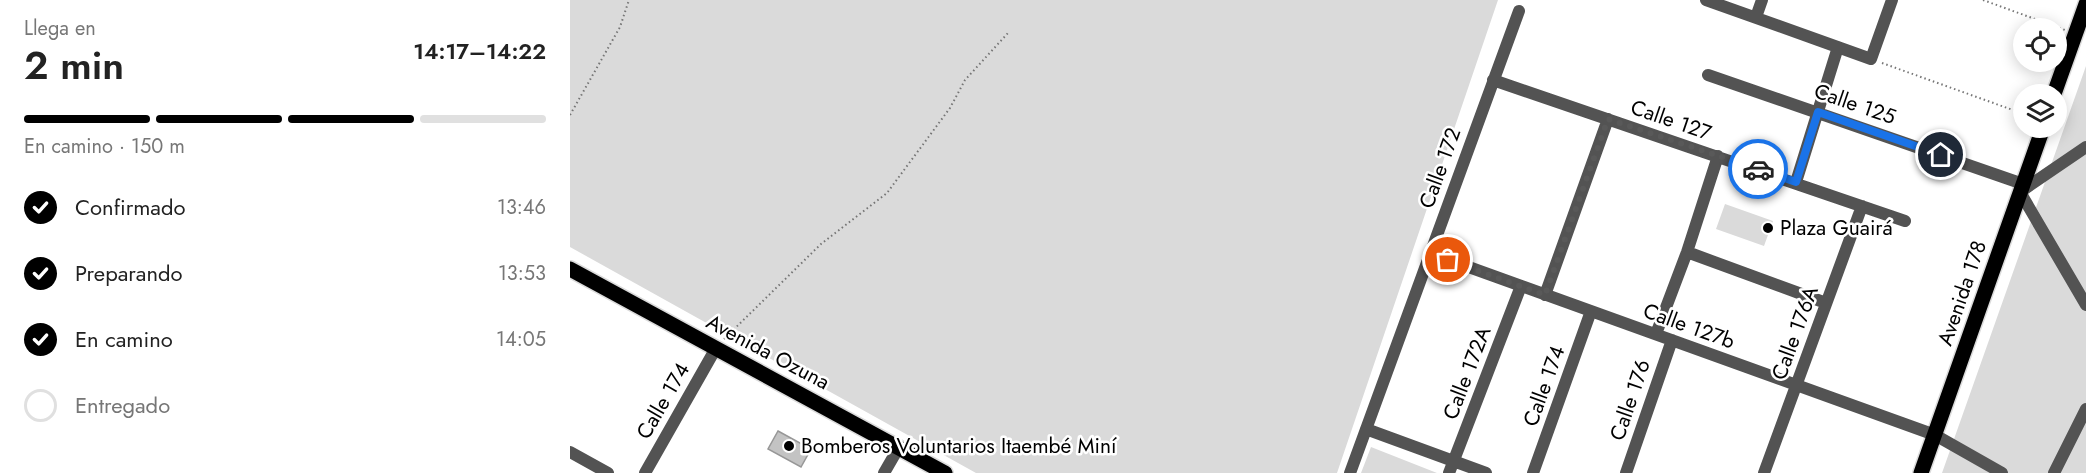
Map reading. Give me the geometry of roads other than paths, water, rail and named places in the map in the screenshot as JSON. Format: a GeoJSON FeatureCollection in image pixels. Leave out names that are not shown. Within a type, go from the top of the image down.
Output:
{"type":"FeatureCollection","features":[{"type":"Feature","properties":{"kind":"main road"},"geometry":{"type":"LineString","coordinates":[[2058,84],[2086,4]]}},
{"type":"Feature","properties":{"kind":"main road","name":"Avenida 178"},"geometry":{"type":"LineString","coordinates":[[1921,473],[2039,138]]}},
{"type":"Feature","properties":{"kind":"main road","name":"Avenida Ozuna"},"geometry":{"type":"LineString","coordinates":[[570,269],[945,473]]}},
{"type":"Feature","properties":{"kind":"street"},"geometry":{"type":"LineString","coordinates":[[1706,0],[1871,59],[1892,0]]}},
{"type":"Feature","properties":{"kind":"street"},"geometry":{"type":"LineString","coordinates":[[1756,17],[1762,0]]}},
{"type":"Feature","properties":{"kind":"street","name":"Calle 172"},"geometry":{"type":"LineString","coordinates":[[1350,473],[1519,11]]}},
{"type":"Feature","properties":{"kind":"street"},"geometry":{"type":"LineString","coordinates":[[1796,182],[1838,47]]}},
{"type":"Feature","properties":{"kind":"street","name":"Calle 125"},"geometry":{"type":"LineString","coordinates":[[1708,75],[1818,112],[2021,188]]}},
{"type":"Feature","properties":{"kind":"street","name":"Calle 127"},"geometry":{"type":"LineString","coordinates":[[1493,80],[1905,221]]}},
{"type":"Feature","properties":{"kind":"street"},"geometry":{"type":"LineString","coordinates":[[1545,295],[1608,119]]}},
{"type":"Feature","properties":{"kind":"street"},"geometry":{"type":"LineString","coordinates":[[2086,147],[2021,188],[2082,288],[2086,305]]}},
{"type":"Feature","properties":{"kind":"street"},"geometry":{"type":"LineString","coordinates":[[1656,334],[1687,252],[1718,156]]}},
{"type":"Feature","properties":{"kind":"street","name":"Calle 176A"},"geometry":{"type":"LineString","coordinates":[[1764,473],[1862,206]]}},
{"type":"Feature","properties":{"kind":"street"},"geometry":{"type":"LineString","coordinates":[[1687,252],[1826,303]]}},
{"type":"Feature","properties":{"kind":"street","name":"Calle 127b"},"geometry":{"type":"LineString","coordinates":[[1430,253],[1935,435],[2002,473]]}},
{"type":"Feature","properties":{"kind":"street","name":"Calle 172A"},"geometry":{"type":"LineString","coordinates":[[1452,467],[1521,286]]}},
{"type":"Feature","properties":{"kind":"street","name":"Calle 174"},"geometry":{"type":"LineString","coordinates":[[1533,473],[1591,311]]}},
{"type":"Feature","properties":{"kind":"street","name":"Calle 176"},"geometry":{"type":"LineString","coordinates":[[1626,473],[1672,340]]}},
{"type":"Feature","properties":{"kind":"street","name":"Calle 174"},"geometry":{"type":"LineString","coordinates":[[645,473],[716,348]]}},
{"type":"Feature","properties":{"kind":"street"},"geometry":{"type":"LineString","coordinates":[[2054,473],[2086,409]]}},
{"type":"Feature","properties":{"kind":"street"},"geometry":{"type":"LineString","coordinates":[[1366,429],[1452,467],[1486,473]]}},
{"type":"Feature","properties":{"kind":"street"},"geometry":{"type":"LineString","coordinates":[[884,473],[899,447]]}},
{"type":"Feature","properties":{"kind":"street"},"geometry":{"type":"LineString","coordinates":[[570,452],[608,473]]}},
{"type":"Feature","properties":{"kind":"place","name":"Plaza Guairá"},"geometry":{"type":"Point","coordinates":[1768,228]}},
{"type":"Feature","properties":{"kind":"place","name":"Bomberos Voluntarios Itaembé Miní"},"geometry":{"type":"Point","coordinates":[789,446]}}]}
